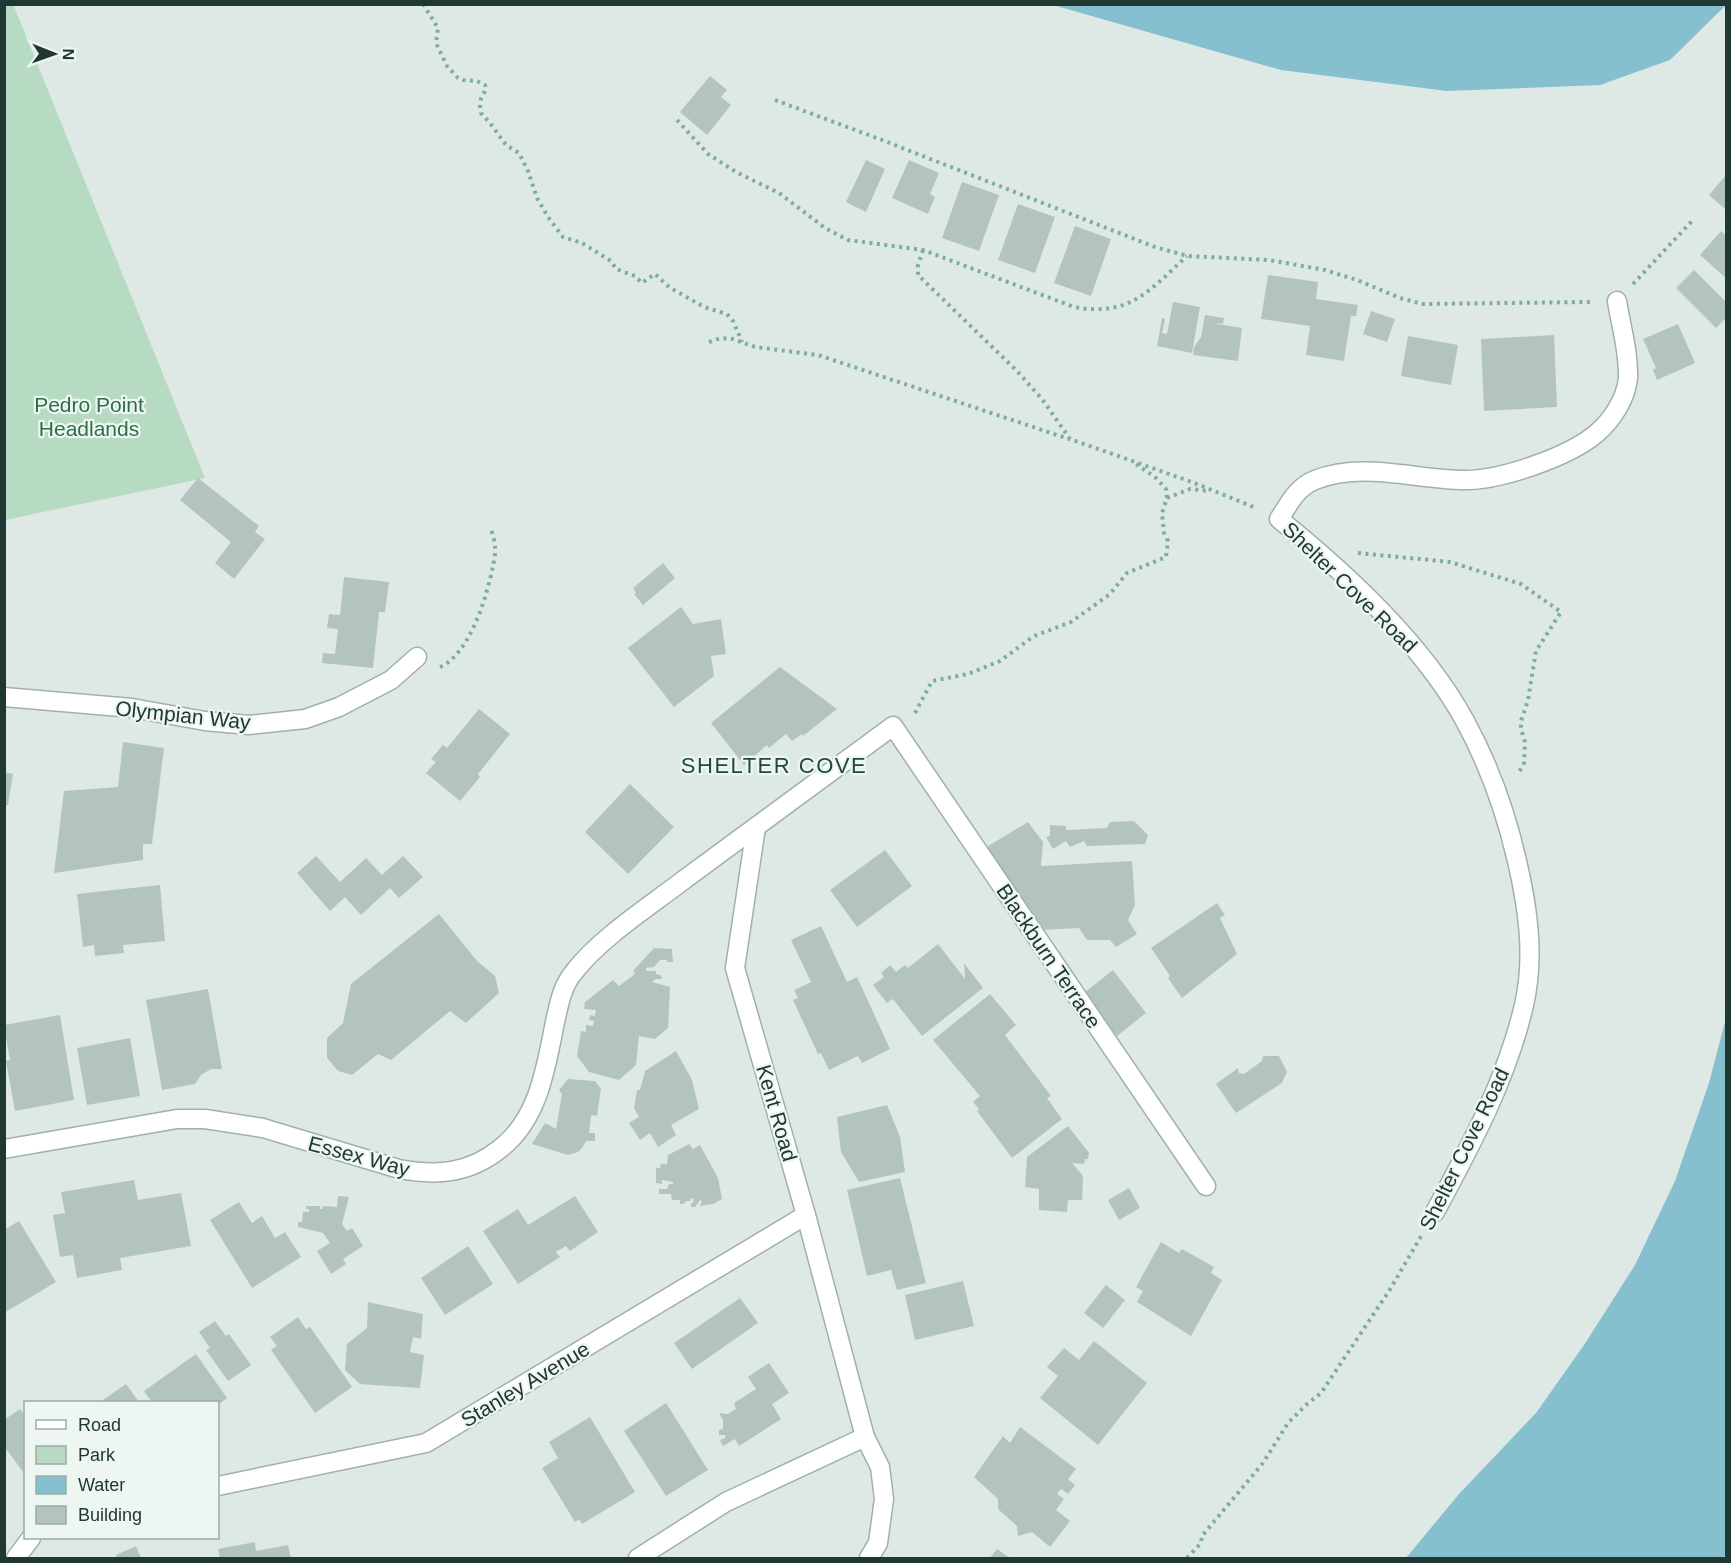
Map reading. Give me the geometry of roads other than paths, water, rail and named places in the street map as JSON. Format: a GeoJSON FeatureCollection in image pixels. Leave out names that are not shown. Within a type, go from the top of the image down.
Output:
{"type":"FeatureCollection","features":[{"type":"Feature","properties":{"kind":"street","name":"Shelter Cove Road"},"geometry":{"type":"LineString","coordinates":[[1435,1212],[1468,1150],[1500,1079],[1524,1004],[1529,963],[1528,920],[1514,848],[1499,797],[1478,746],[1440,681],[1389,621],[1328,560],[1279,519],[1297,491],[1313,480],[1335,474],[1362,472],[1465,480],[1492,477],[1543,462],[1583,444],[1598,432],[1614,414],[1624,396],[1628,380],[1627,358],[1617,301]]}},
{"type":"Feature","properties":{"kind":"street","name":"Olympian Way"},"geometry":{"type":"LineString","coordinates":[[4,697],[132,708],[205,721],[249,724],[304,719],[339,706],[391,680],[410,662]]}},
{"type":"Feature","properties":{"kind":"street","name":"Blackburn Terrace"},"geometry":{"type":"LineString","coordinates":[[756,827],[893,726],[1206,1186]]}},
{"type":"Feature","properties":{"kind":"street","name":"Essex Way"},"geometry":{"type":"LineString","coordinates":[[4,1149],[177,1119],[205,1119],[263,1128],[419,1173],[458,1171],[472,1166],[502,1147],[531,1111],[546,1065],[564,988],[580,963],[638,914],[756,827]]}},
{"type":"Feature","properties":{"kind":"street","name":"Kent Road"},"geometry":{"type":"LineString","coordinates":[[756,827],[735,968],[806,1215],[866,1437],[880,1467],[884,1499],[878,1543],[869,1558]]}},
{"type":"Feature","properties":{"kind":"street","name":"Stanley Avenue"},"geometry":{"type":"LineString","coordinates":[[219,1486],[426,1443],[806,1215]]}},
{"type":"Feature","properties":{"kind":"street"},"geometry":{"type":"LineString","coordinates":[[638,1558],[726,1502],[866,1437]]}},
{"type":"Feature","properties":{"kind":"street"},"geometry":{"type":"LineString","coordinates":[[16,1558],[30,1539]]}},
{"type":"Feature","properties":{"kind":"water"},"geometry":{"type":"Polygon","coordinates":[[[1053,5],[1726,5],[1670,60],[1600,85],[1447,91],[1281,70],[1053,5]]]}},
{"type":"Feature","properties":{"kind":"water"},"geometry":{"type":"Polygon","coordinates":[[[1726,1018],[1726,1558],[1406,1558],[1459,1494],[1536,1413],[1584,1345],[1635,1265],[1675,1181],[1709,1083],[1726,1018]]]}},
{"type":"Feature","properties":{"kind":"district","name":"SHELTER COVE"},"geometry":{"type":"Point","coordinates":[774,765]}},
{"type":"Feature","properties":{"kind":"park label","name":"Pedro Point Headlands"},"geometry":{"type":"Point","coordinates":[89,416]}}]}
